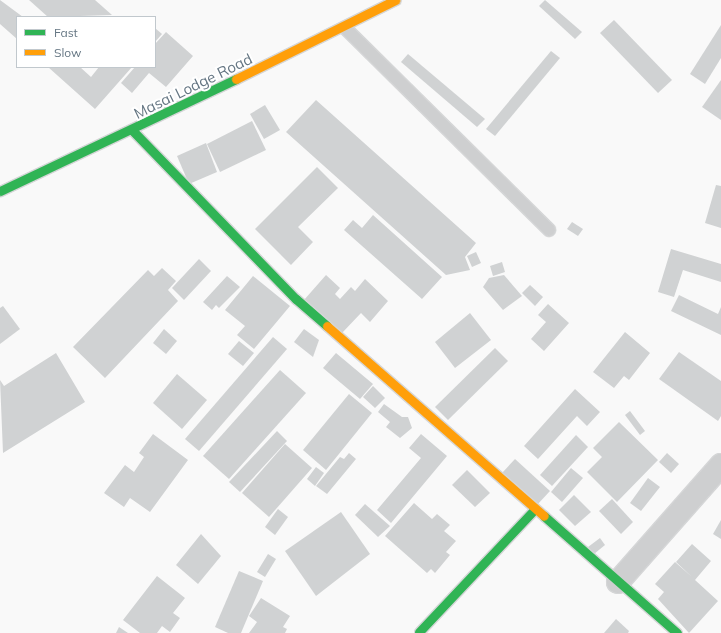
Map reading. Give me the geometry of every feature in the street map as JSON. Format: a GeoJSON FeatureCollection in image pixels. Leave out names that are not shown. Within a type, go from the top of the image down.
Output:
{"type":"FeatureCollection","features":[{"type":"Feature","properties":{"kind":"street","name":"Masai Lodge Road"},"geometry":{"type":"LineString","coordinates":[[0,191],[133,131],[345,28],[395,0]]}},
{"type":"Feature","properties":{"kind":"street"},"geometry":{"type":"LineString","coordinates":[[133,131],[296,299],[677,633]]}},
{"type":"Feature","properties":{"kind":"street"},"geometry":{"type":"LineString","coordinates":[[618,582],[721,465]]}},
{"type":"Feature","properties":{"kind":"street"},"geometry":{"type":"LineString","coordinates":[[418,632],[535,509]]}},
{"type":"Feature","properties":{"kind":"lane"},"geometry":{"type":"LineString","coordinates":[[345,28],[549,230]]}},
{"type":"Feature","properties":{"kind":"building"},"geometry":{"type":"Polygon","coordinates":[[[0,0],[22,16],[16,16],[16,38],[0,24],[0,0]]]}},
{"type":"Feature","properties":{"kind":"building"},"geometry":{"type":"Polygon","coordinates":[[[29,0],[95,0],[112,15],[80,16],[47,16],[29,0]]]}},
{"type":"Feature","properties":{"kind":"building"},"geometry":{"type":"Polygon","coordinates":[[[545,0],[582,32],[575,39],[539,6],[545,0]]]}},
{"type":"Feature","properties":{"kind":"building"},"geometry":{"type":"Polygon","coordinates":[[[614,20],[672,80],[658,93],[600,33],[614,20]]]}},
{"type":"Feature","properties":{"kind":"building"},"geometry":{"type":"Polygon","coordinates":[[[721,25],[721,58],[705,84],[690,74],[721,25]]]}},
{"type":"Feature","properties":{"kind":"building"},"geometry":{"type":"Polygon","coordinates":[[[156,29],[162,34],[156,41],[156,29]]]}},
{"type":"Feature","properties":{"kind":"building"},"geometry":{"type":"Polygon","coordinates":[[[166,32],[193,56],[166,87],[149,73],[132,93],[121,83],[134,68],[156,68],[156,43],[166,32]]]}},
{"type":"Feature","properties":{"kind":"building"},"geometry":{"type":"Polygon","coordinates":[[[551,51],[560,58],[495,136],[486,129],[551,51]]]}},
{"type":"Feature","properties":{"kind":"building"},"geometry":{"type":"Polygon","coordinates":[[[408,54],[485,119],[477,127],[401,62],[408,54]]]}},
{"type":"Feature","properties":{"kind":"building"},"geometry":{"type":"Polygon","coordinates":[[[49,68],[81,68],[91,77],[98,68],[131,68],[95,109],[49,68]]]}},
{"type":"Feature","properties":{"kind":"building"},"geometry":{"type":"Polygon","coordinates":[[[721,80],[721,120],[702,107],[721,80]]]}},
{"type":"Feature","properties":{"kind":"building"},"geometry":{"type":"Polygon","coordinates":[[[316,100],[476,243],[465,257],[470,270],[446,275],[286,132],[316,100]]]}},
{"type":"Feature","properties":{"kind":"building"},"geometry":{"type":"Polygon","coordinates":[[[265,105],[280,130],[264,139],[250,114],[265,105]]]}},
{"type":"Feature","properties":{"kind":"building"},"geometry":{"type":"Polygon","coordinates":[[[252,121],[266,150],[220,172],[207,144],[252,121]]]}},
{"type":"Feature","properties":{"kind":"building"},"geometry":{"type":"Polygon","coordinates":[[[206,143],[217,172],[189,184],[177,156],[206,143]]]}},
{"type":"Feature","properties":{"kind":"building"},"geometry":{"type":"Polygon","coordinates":[[[317,167],[338,188],[298,227],[313,242],[291,265],[255,229],[317,167]]]}},
{"type":"Feature","properties":{"kind":"building"},"geometry":{"type":"Polygon","coordinates":[[[716,185],[721,186],[721,228],[705,223],[716,185]]]}},
{"type":"Feature","properties":{"kind":"building"},"geometry":{"type":"Polygon","coordinates":[[[373,215],[442,277],[422,299],[344,230],[353,220],[362,228],[373,215]]]}},
{"type":"Feature","properties":{"kind":"building"},"geometry":{"type":"Polygon","coordinates":[[[572,222],[583,229],[578,236],[567,229],[572,222]]]}},
{"type":"Feature","properties":{"kind":"building"},"geometry":{"type":"Polygon","coordinates":[[[671,249],[721,264],[721,282],[683,270],[674,297],[658,292],[671,249]]]}},
{"type":"Feature","properties":{"kind":"building"},"geometry":{"type":"Polygon","coordinates":[[[476,252],[481,263],[472,267],[467,256],[476,252]]]}},
{"type":"Feature","properties":{"kind":"building"},"geometry":{"type":"Polygon","coordinates":[[[199,259],[211,271],[184,300],[172,288],[199,259]]]}},
{"type":"Feature","properties":{"kind":"building"},"geometry":{"type":"Polygon","coordinates":[[[502,262],[505,272],[493,276],[490,266],[502,262]]]}},
{"type":"Feature","properties":{"kind":"building"},"geometry":{"type":"Polygon","coordinates":[[[162,268],[176,281],[168,290],[178,301],[105,378],[73,347],[148,270],[154,276],[162,268]]]}},
{"type":"Feature","properties":{"kind":"building"},"geometry":{"type":"Polygon","coordinates":[[[326,275],[340,288],[335,294],[340,299],[351,287],[355,291],[365,279],[388,301],[370,322],[361,313],[342,333],[304,300],[326,275]]]}},
{"type":"Feature","properties":{"kind":"building"},"geometry":{"type":"Polygon","coordinates":[[[504,275],[522,296],[503,310],[483,287],[489,278],[504,275]]]}},
{"type":"Feature","properties":{"kind":"building"},"geometry":{"type":"Polygon","coordinates":[[[227,276],[240,287],[219,308],[216,305],[212,310],[203,302],[227,276]]]}},
{"type":"Feature","properties":{"kind":"building"},"geometry":{"type":"Polygon","coordinates":[[[253,276],[290,306],[254,349],[237,335],[245,326],[225,310],[253,276]]]}},
{"type":"Feature","properties":{"kind":"building"},"geometry":{"type":"Polygon","coordinates":[[[530,285],[543,297],[535,306],[522,293],[530,285]]]}},
{"type":"Feature","properties":{"kind":"building"},"geometry":{"type":"Polygon","coordinates":[[[679,295],[718,314],[721,307],[721,335],[671,311],[679,295]]]}},
{"type":"Feature","properties":{"kind":"building"},"geometry":{"type":"Polygon","coordinates":[[[548,304],[569,323],[544,351],[531,339],[546,322],[538,315],[548,304]]]}},
{"type":"Feature","properties":{"kind":"building"},"geometry":{"type":"Polygon","coordinates":[[[3,306],[20,329],[0,344],[0,308],[3,306]]]}},
{"type":"Feature","properties":{"kind":"building"},"geometry":{"type":"Polygon","coordinates":[[[470,313],[491,340],[455,368],[435,342],[470,313]]]}},
{"type":"Feature","properties":{"kind":"building"},"geometry":{"type":"Polygon","coordinates":[[[164,329],[177,341],[166,354],[153,343],[164,329]]]}},
{"type":"Feature","properties":{"kind":"building"},"geometry":{"type":"Polygon","coordinates":[[[304,329],[319,340],[313,357],[294,342],[304,329]]]}},
{"type":"Feature","properties":{"kind":"building"},"geometry":{"type":"Polygon","coordinates":[[[625,332],[650,353],[629,380],[624,376],[614,388],[593,372],[625,332]]]}},
{"type":"Feature","properties":{"kind":"building"},"geometry":{"type":"Polygon","coordinates":[[[273,337],[287,349],[199,451],[185,439],[273,337]]]}},
{"type":"Feature","properties":{"kind":"building"},"geometry":{"type":"Polygon","coordinates":[[[239,341],[254,353],[243,366],[228,354],[239,341]]]}},
{"type":"Feature","properties":{"kind":"building"},"geometry":{"type":"Polygon","coordinates":[[[495,348],[508,361],[448,420],[435,407],[495,348]]]}},
{"type":"Feature","properties":{"kind":"building"},"geometry":{"type":"Polygon","coordinates":[[[679,352],[721,381],[721,416],[718,421],[659,379],[679,352]]]}},
{"type":"Feature","properties":{"kind":"building"},"geometry":{"type":"Polygon","coordinates":[[[56,353],[85,402],[3,453],[0,380],[4,386],[56,353]]]}},
{"type":"Feature","properties":{"kind":"building"},"geometry":{"type":"Polygon","coordinates":[[[336,353],[373,384],[360,399],[323,368],[336,353]]]}},
{"type":"Feature","properties":{"kind":"building"},"geometry":{"type":"Polygon","coordinates":[[[280,370],[306,393],[229,479],[203,456],[280,370]]]}},
{"type":"Feature","properties":{"kind":"building"},"geometry":{"type":"Polygon","coordinates":[[[177,374],[207,400],[182,429],[153,403],[177,374]]]}},
{"type":"Feature","properties":{"kind":"building"},"geometry":{"type":"Polygon","coordinates":[[[373,386],[385,398],[375,408],[363,397],[373,386]]]}},
{"type":"Feature","properties":{"kind":"building"},"geometry":{"type":"Polygon","coordinates":[[[575,389],[600,412],[587,426],[577,416],[538,459],[524,446],[575,389]]]}},
{"type":"Feature","properties":{"kind":"building"},"geometry":{"type":"Polygon","coordinates":[[[349,394],[372,413],[326,470],[303,450],[349,394]]]}},
{"type":"Feature","properties":{"kind":"building"},"geometry":{"type":"Polygon","coordinates":[[[384,404],[402,417],[408,417],[412,428],[400,438],[386,427],[390,422],[378,412],[384,404]]]}},
{"type":"Feature","properties":{"kind":"building"},"geometry":{"type":"Polygon","coordinates":[[[630,411],[645,431],[640,435],[625,415],[630,411]]]}},
{"type":"Feature","properties":{"kind":"building"},"geometry":{"type":"Polygon","coordinates":[[[619,422],[658,460],[617,502],[587,472],[602,457],[593,448],[619,422]]]}},
{"type":"Feature","properties":{"kind":"building"},"geometry":{"type":"Polygon","coordinates":[[[277,431],[287,441],[240,492],[229,482],[277,431]]]}},
{"type":"Feature","properties":{"kind":"building"},"geometry":{"type":"Polygon","coordinates":[[[153,434],[188,460],[150,512],[130,498],[124,507],[104,493],[125,465],[134,472],[144,457],[139,453],[153,434]]]}},
{"type":"Feature","properties":{"kind":"building"},"geometry":{"type":"Polygon","coordinates":[[[421,434],[447,456],[391,523],[377,510],[421,458],[409,448],[421,434]]]}},
{"type":"Feature","properties":{"kind":"building"},"geometry":{"type":"Polygon","coordinates":[[[576,435],[588,447],[552,486],[540,475],[576,435]]]}},
{"type":"Feature","properties":{"kind":"building"},"geometry":{"type":"Polygon","coordinates":[[[285,444],[312,468],[269,517],[242,493],[285,444]]]}},
{"type":"Feature","properties":{"kind":"building"},"geometry":{"type":"Polygon","coordinates":[[[349,453],[356,459],[327,494],[316,486],[340,457],[344,459],[349,453]]]}},
{"type":"Feature","properties":{"kind":"building"},"geometry":{"type":"Polygon","coordinates":[[[667,453],[679,464],[671,473],[659,462],[667,453]]]}},
{"type":"Feature","properties":{"kind":"building"},"geometry":{"type":"Polygon","coordinates":[[[515,459],[550,491],[537,505],[502,473],[515,459]]]}},
{"type":"Feature","properties":{"kind":"building"},"geometry":{"type":"Polygon","coordinates":[[[316,467],[324,473],[315,486],[307,479],[316,467]]]}},
{"type":"Feature","properties":{"kind":"building"},"geometry":{"type":"Polygon","coordinates":[[[571,468],[583,478],[562,502],[551,492],[571,468]]]}},
{"type":"Feature","properties":{"kind":"building"},"geometry":{"type":"Polygon","coordinates":[[[467,470],[490,493],[475,507],[452,485],[467,470]]]}},
{"type":"Feature","properties":{"kind":"building"},"geometry":{"type":"Polygon","coordinates":[[[648,478],[660,487],[641,511],[630,503],[648,478]]]}},
{"type":"Feature","properties":{"kind":"building"},"geometry":{"type":"Polygon","coordinates":[[[574,495],[591,512],[575,526],[559,510],[574,495]]]}},
{"type":"Feature","properties":{"kind":"building"},"geometry":{"type":"Polygon","coordinates":[[[612,499],[633,522],[621,534],[599,511],[612,499]]]}},
{"type":"Feature","properties":{"kind":"building"},"geometry":{"type":"Polygon","coordinates":[[[414,503],[432,519],[437,514],[450,525],[444,531],[456,541],[446,552],[450,555],[435,573],[431,569],[427,573],[385,536],[414,503]]]}},
{"type":"Feature","properties":{"kind":"building"},"geometry":{"type":"Polygon","coordinates":[[[365,504],[390,526],[378,537],[355,515],[365,504]]]}},
{"type":"Feature","properties":{"kind":"building"},"geometry":{"type":"Polygon","coordinates":[[[278,509],[288,517],[275,535],[265,527],[278,509]]]}},
{"type":"Feature","properties":{"kind":"building"},"geometry":{"type":"Polygon","coordinates":[[[341,512],[370,554],[316,596],[285,551],[341,512]]]}},
{"type":"Feature","properties":{"kind":"building"},"geometry":{"type":"Polygon","coordinates":[[[721,520],[721,539],[713,534],[721,520]]]}},
{"type":"Feature","properties":{"kind":"building"},"geometry":{"type":"Polygon","coordinates":[[[201,534],[221,556],[198,584],[176,565],[201,534]]]}},
{"type":"Feature","properties":{"kind":"building"},"geometry":{"type":"Polygon","coordinates":[[[600,538],[605,545],[594,554],[588,547],[600,538]]]}},
{"type":"Feature","properties":{"kind":"building"},"geometry":{"type":"Polygon","coordinates":[[[692,544],[711,561],[695,580],[718,601],[689,633],[658,599],[664,592],[655,584],[675,562],[692,577],[676,562],[692,544]]]}},
{"type":"Feature","properties":{"kind":"building"},"geometry":{"type":"Polygon","coordinates":[[[268,554],[276,559],[265,577],[257,572],[268,554]]]}},
{"type":"Feature","properties":{"kind":"building"},"geometry":{"type":"Polygon","coordinates":[[[239,571],[263,581],[241,633],[228,633],[215,627],[239,571]]]}},
{"type":"Feature","properties":{"kind":"building"},"geometry":{"type":"Polygon","coordinates":[[[157,576],[185,598],[173,613],[180,618],[170,632],[162,626],[157,633],[140,633],[123,620],[157,576]]]}},
{"type":"Feature","properties":{"kind":"building"},"geometry":{"type":"Polygon","coordinates":[[[261,598],[290,616],[283,627],[287,629],[285,633],[249,633],[257,622],[249,616],[261,598]]]}},
{"type":"Feature","properties":{"kind":"building"},"geometry":{"type":"Polygon","coordinates":[[[616,619],[629,631],[628,633],[604,633],[616,619]]]}},
{"type":"Feature","properties":{"kind":"building"},"geometry":{"type":"Polygon","coordinates":[[[119,627],[128,633],[116,633],[119,627]]]}},
{"type":"Feature","properties":{"kind":"traffic: fast"},"geometry":{"type":"LineString","coordinates":[[0,191],[236,79]]}},
{"type":"Feature","properties":{"kind":"traffic: fast"},"geometry":{"type":"LineString","coordinates":[[133,131],[296,299],[327,326]]}},
{"type":"Feature","properties":{"kind":"traffic: fast"},"geometry":{"type":"LineString","coordinates":[[419,632],[535,509]]}},
{"type":"Feature","properties":{"kind":"traffic: fast"},"geometry":{"type":"LineString","coordinates":[[544,516],[677,633]]}},
{"type":"Feature","properties":{"kind":"traffic: slow"},"geometry":{"type":"LineString","coordinates":[[236,79],[395,0]]}},
{"type":"Feature","properties":{"kind":"traffic: slow"},"geometry":{"type":"LineString","coordinates":[[327,326],[544,516]]}}]}
